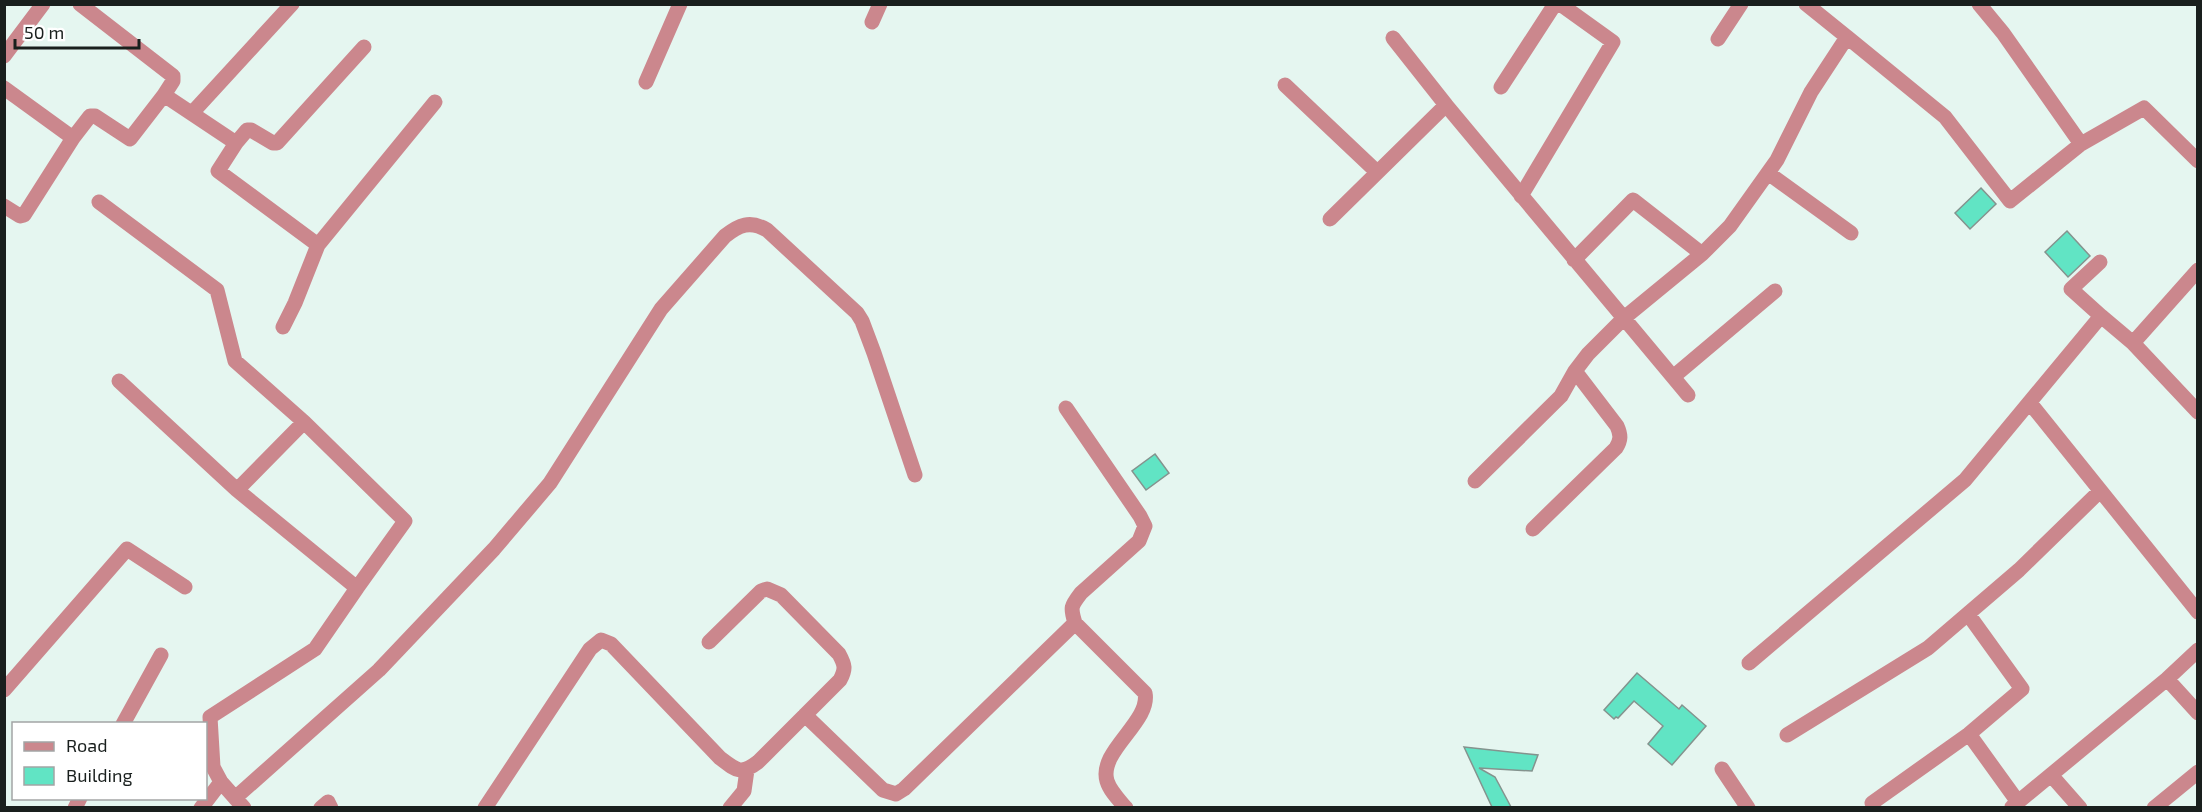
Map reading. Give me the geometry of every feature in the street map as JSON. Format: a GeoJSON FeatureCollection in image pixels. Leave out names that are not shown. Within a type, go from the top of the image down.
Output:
{"type":"FeatureCollection","features":[{"type":"Feature","properties":{"kind":"street"},"geometry":{"type":"LineString","coordinates":[[4,56],[43,4]]}},
{"type":"Feature","properties":{"kind":"street"},"geometry":{"type":"LineString","coordinates":[[4,206],[20,216],[24,215],[89,117],[93,116],[130,139],[173,81],[173,76],[80,4]]}},
{"type":"Feature","properties":{"kind":"street"},"geometry":{"type":"LineString","coordinates":[[192,113],[292,4]]}},
{"type":"Feature","properties":{"kind":"street"},"geometry":{"type":"LineString","coordinates":[[645,82],[680,4]]}},
{"type":"Feature","properties":{"kind":"street"},"geometry":{"type":"LineString","coordinates":[[872,22],[880,4]]}},
{"type":"Feature","properties":{"kind":"street"},"geometry":{"type":"LineString","coordinates":[[1501,87],[1558,4],[1613,42],[1521,196]]}},
{"type":"Feature","properties":{"kind":"street"},"geometry":{"type":"LineString","coordinates":[[1718,39],[1741,4]]}},
{"type":"Feature","properties":{"kind":"street"},"geometry":{"type":"LineString","coordinates":[[1806,4],[1945,117],[2010,201],[2081,144],[2144,108],[2198,161]]}},
{"type":"Feature","properties":{"kind":"street"},"geometry":{"type":"LineString","coordinates":[[1979,4],[2003,33],[2081,144]]}},
{"type":"Feature","properties":{"kind":"street"},"geometry":{"type":"LineString","coordinates":[[1475,481],[1561,396],[1588,354],[1624,318],[1702,254],[1730,226],[1777,159],[1811,92],[1847,37]]}},
{"type":"Feature","properties":{"kind":"street"},"geometry":{"type":"LineString","coordinates":[[1393,38],[1521,196],[1688,395]]}},
{"type":"Feature","properties":{"kind":"street"},"geometry":{"type":"LineString","coordinates":[[318,245],[218,171],[236,143],[248,130],[277,143],[364,47]]}},
{"type":"Feature","properties":{"kind":"street"},"geometry":{"type":"LineString","coordinates":[[1285,85],[1377,172]]}},
{"type":"Feature","properties":{"kind":"street"},"geometry":{"type":"LineString","coordinates":[[4,88],[73,138]]}},
{"type":"Feature","properties":{"kind":"street"},"geometry":{"type":"LineString","coordinates":[[164,95],[236,143]]}},
{"type":"Feature","properties":{"kind":"street"},"geometry":{"type":"LineString","coordinates":[[283,327],[318,245],[435,102]]}},
{"type":"Feature","properties":{"kind":"street"},"geometry":{"type":"LineString","coordinates":[[1330,219],[1446,105]]}},
{"type":"Feature","properties":{"kind":"street"},"geometry":{"type":"LineString","coordinates":[[1768,173],[1851,233]]}},
{"type":"Feature","properties":{"kind":"street"},"geometry":{"type":"LineString","coordinates":[[1574,260],[1633,200],[1702,254]]}},
{"type":"Feature","properties":{"kind":"street"},"geometry":{"type":"LineString","coordinates":[[99,202],[217,290],[235,361],[304,422],[405,521],[315,649],[210,717],[213,767],[221,782],[239,803],[379,670],[494,549],[550,483],[661,309],[725,236],[737,227],[749,223],[759,225],[786,246],[857,314],[862,321],[915,475]]}},
{"type":"Feature","properties":{"kind":"street"},"geometry":{"type":"LineString","coordinates":[[2100,262],[2071,289],[2133,343],[2198,412]]}},
{"type":"Feature","properties":{"kind":"street"},"geometry":{"type":"LineString","coordinates":[[2133,343],[2198,270]]}},
{"type":"Feature","properties":{"kind":"street"},"geometry":{"type":"LineString","coordinates":[[1673,377],[1775,291]]}},
{"type":"Feature","properties":{"kind":"street"},"geometry":{"type":"LineString","coordinates":[[1749,663],[1965,480],[2101,316]]}},
{"type":"Feature","properties":{"kind":"street"},"geometry":{"type":"LineString","coordinates":[[1533,529],[1616,448],[1620,441],[1617,426],[1575,371]]}},
{"type":"Feature","properties":{"kind":"street"},"geometry":{"type":"LineString","coordinates":[[119,381],[237,490],[357,588]]}},
{"type":"Feature","properties":{"kind":"street"},"geometry":{"type":"LineString","coordinates":[[2030,404],[2198,612]]}},
{"type":"Feature","properties":{"kind":"street"},"geometry":{"type":"LineString","coordinates":[[1066,408],[1145,526],[1139,541],[1081,593],[1073,603],[1071,610],[1076,623],[1145,693],[1147,701],[1107,766],[1106,779],[1110,789],[1126,807]]}},
{"type":"Feature","properties":{"kind":"street"},"geometry":{"type":"LineString","coordinates":[[237,490],[304,422]]}},
{"type":"Feature","properties":{"kind":"street"},"geometry":{"type":"LineString","coordinates":[[1788,735],[1928,648],[2019,570],[2100,491]]}},
{"type":"Feature","properties":{"kind":"street"},"geometry":{"type":"LineString","coordinates":[[4,690],[127,549],[185,587]]}},
{"type":"Feature","properties":{"kind":"street"},"geometry":{"type":"LineString","coordinates":[[485,807],[590,649],[601,640],[611,644],[720,758],[739,771],[747,770],[759,762],[840,680],[845,671],[845,665],[839,654],[781,595],[767,589],[761,591],[709,642]]}},
{"type":"Feature","properties":{"kind":"street"},"geometry":{"type":"LineString","coordinates":[[1872,803],[1969,734],[2022,689],[1968,614]]}},
{"type":"Feature","properties":{"kind":"street"},"geometry":{"type":"LineString","coordinates":[[805,715],[883,790],[896,794],[904,789],[1076,623]]}},
{"type":"Feature","properties":{"kind":"street"},"geometry":{"type":"LineString","coordinates":[[1969,734],[2015,805],[2198,650]]}},
{"type":"Feature","properties":{"kind":"street"},"geometry":{"type":"LineString","coordinates":[[124,722],[161,655]]}},
{"type":"Feature","properties":{"kind":"street"},"geometry":{"type":"LineString","coordinates":[[2166,679],[2198,713]]}},
{"type":"Feature","properties":{"kind":"street"},"geometry":{"type":"LineString","coordinates":[[1722,769],[1748,807]]}},
{"type":"Feature","properties":{"kind":"street"},"geometry":{"type":"LineString","coordinates":[[730,807],[744,791],[747,770]]}},
{"type":"Feature","properties":{"kind":"street"},"geometry":{"type":"LineString","coordinates":[[2154,807],[2198,772]]}},
{"type":"Feature","properties":{"kind":"street"},"geometry":{"type":"LineString","coordinates":[[2051,776],[2080,807]]}},
{"type":"Feature","properties":{"kind":"street"},"geometry":{"type":"LineString","coordinates":[[207,800],[221,782]]}},
{"type":"Feature","properties":{"kind":"street"},"geometry":{"type":"LineString","coordinates":[[321,807],[328,802],[331,807]]}},
{"type":"Feature","properties":{"kind":"building"},"geometry":{"type":"Polygon","coordinates":[[[1981,188],[1996,204],[1970,229],[1955,213],[1981,188]]]}},
{"type":"Feature","properties":{"kind":"building"},"geometry":{"type":"Polygon","coordinates":[[[2067,231],[2090,256],[2068,277],[2045,252],[2067,231]]]}},
{"type":"Feature","properties":{"kind":"building"},"geometry":{"type":"Polygon","coordinates":[[[1155,454],[1169,473],[1146,490],[1132,471],[1155,454]]]}},
{"type":"Feature","properties":{"kind":"building"},"geometry":{"type":"Polygon","coordinates":[[[1637,673],[1679,709],[1682,705],[1706,726],[1672,765],[1648,744],[1663,726],[1634,701],[1618,718],[1614,719],[1604,710],[1637,673]]]}},
{"type":"Feature","properties":{"kind":"building"},"geometry":{"type":"Polygon","coordinates":[[[1464,747],[1538,755],[1532,771],[1479,768],[1495,777],[1511,807],[1492,807],[1464,747]]]}}]}
